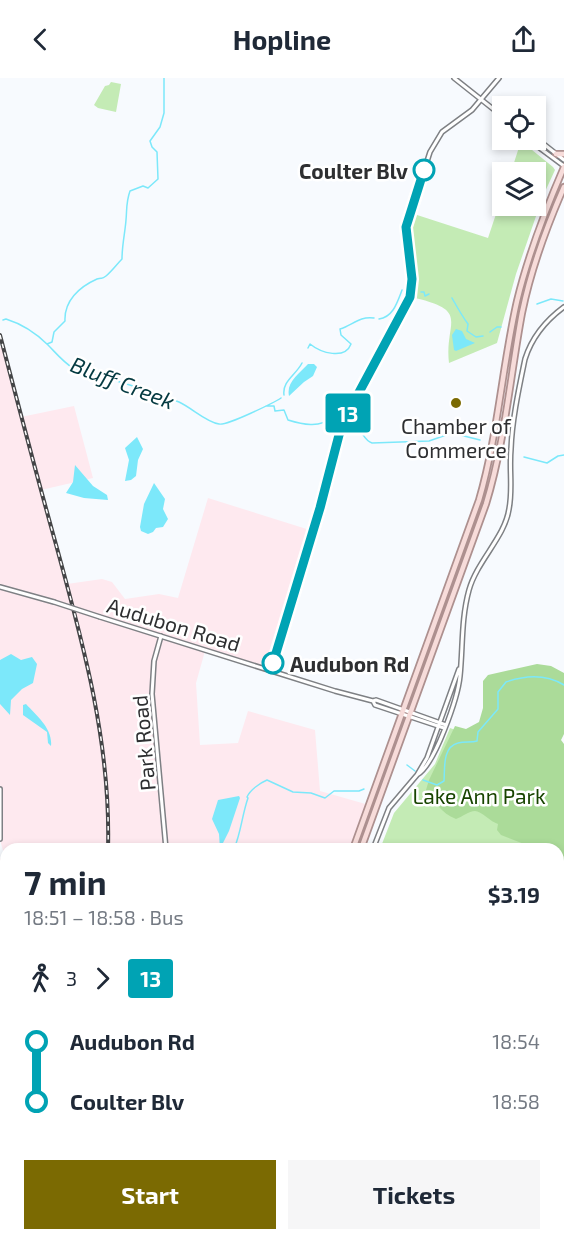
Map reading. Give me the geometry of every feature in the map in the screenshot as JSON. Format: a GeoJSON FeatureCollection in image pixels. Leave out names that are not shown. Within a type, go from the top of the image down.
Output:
{"type":"FeatureCollection","features":[{"type":"Feature","properties":{"kind":"main road"},"geometry":{"type":"LineString","coordinates":[[556,154],[564,154]]}},
{"type":"Feature","properties":{"kind":"main road"},"geometry":{"type":"LineString","coordinates":[[355,843],[478,506],[491,451],[514,314],[523,277],[539,227],[564,167]]}},
{"type":"Feature","properties":{"kind":"main road"},"geometry":{"type":"LineString","coordinates":[[364,843],[490,491],[524,305],[538,253],[564,187]]}},
{"type":"Feature","properties":{"kind":"main road"},"geometry":{"type":"LineString","coordinates":[[549,223],[564,195]]}},
{"type":"Feature","properties":{"kind":"street"},"geometry":{"type":"LineString","coordinates":[[454,78],[492,108]]}},
{"type":"Feature","properties":{"kind":"street"},"geometry":{"type":"LineString","coordinates":[[271,670],[320,508],[339,435],[350,409],[410,297],[412,279],[406,227],[430,152],[442,132],[468,114],[499,78]]}},
{"type":"Feature","properties":{"kind":"street"},"geometry":{"type":"LineString","coordinates":[[546,146],[564,160]]}},
{"type":"Feature","properties":{"kind":"street"},"geometry":{"type":"LineString","coordinates":[[542,150],[564,167]]}},
{"type":"Feature","properties":{"kind":"street"},"geometry":{"type":"LineString","coordinates":[[417,774],[432,760],[458,688],[462,626],[470,587],[477,569],[507,519],[511,497],[511,442],[525,359],[540,329],[564,307]]}},
{"type":"Feature","properties":{"kind":"street","name":"Audubon Road"},"geometry":{"type":"LineString","coordinates":[[0,587],[373,701],[376,700],[445,727]]}},
{"type":"Feature","properties":{"kind":"street","name":"Park Road"},"geometry":{"type":"LineString","coordinates":[[161,636],[154,661],[152,694],[165,843]]}},
{"type":"Feature","properties":{"kind":"street"},"geometry":{"type":"LineString","coordinates":[[375,843],[389,808],[427,758],[460,668]]}},
{"type":"Feature","properties":{"kind":"street"},"geometry":{"type":"LineString","coordinates":[[0,789],[0,839]]}},
{"type":"Feature","properties":{"kind":"shaded area"},"geometry":{"type":"Polygon","coordinates":[[[0,347],[4,349],[21,417],[74,406],[93,478],[41,490],[67,584],[102,579],[112,582],[125,599],[159,594],[178,598],[208,498],[313,531],[271,670],[205,651],[196,683],[200,745],[238,743],[248,711],[315,730],[320,791],[369,805],[355,843],[1,843],[0,347]]]}},
{"type":"Feature","properties":{"kind":"green space"},"geometry":{"type":"Polygon","coordinates":[[[111,82],[121,84],[116,112],[94,105],[105,86],[111,82]]]}},
{"type":"Feature","properties":{"kind":"green space"},"geometry":{"type":"Polygon","coordinates":[[[518,150],[532,150],[553,167],[555,170],[546,190],[546,162],[514,162],[518,150]]]}},
{"type":"Feature","properties":{"kind":"green space"},"geometry":{"type":"Polygon","coordinates":[[[414,214],[488,238],[495,216],[536,216],[516,274],[497,343],[449,363],[451,320],[449,313],[432,303],[415,298],[416,277],[411,235],[414,214]]]}},
{"type":"Feature","properties":{"kind":"green space"},"geometry":{"type":"Polygon","coordinates":[[[537,664],[551,666],[564,673],[564,734],[561,740],[564,744],[564,843],[522,843],[501,835],[497,830],[498,824],[477,811],[456,819],[446,814],[426,790],[455,726],[466,729],[479,722],[483,708],[483,681],[488,675],[537,664]]]}},
{"type":"Feature","properties":{"kind":"green space","name":"Lake Ann Park"},"geometry":{"type":"Polygon","coordinates":[[[450,728],[564,769],[564,843],[382,843],[394,813],[435,764],[450,728]]]}},
{"type":"Feature","properties":{"kind":"water"},"geometry":{"type":"Polygon","coordinates":[[[456,329],[462,331],[466,339],[475,343],[454,350],[452,335],[456,329]]]}},
{"type":"Feature","properties":{"kind":"water"},"geometry":{"type":"Polygon","coordinates":[[[308,364],[314,364],[317,367],[313,376],[289,396],[291,382],[308,364]]]}},
{"type":"Feature","properties":{"kind":"water"},"geometry":{"type":"Polygon","coordinates":[[[137,437],[143,449],[138,460],[136,476],[125,481],[129,460],[125,448],[137,437]]]}},
{"type":"Feature","properties":{"kind":"water"},"geometry":{"type":"Polygon","coordinates":[[[75,465],[93,486],[107,495],[108,500],[84,498],[66,493],[73,482],[75,465]]]}},
{"type":"Feature","properties":{"kind":"water"},"geometry":{"type":"Polygon","coordinates":[[[154,483],[165,499],[163,509],[168,519],[163,527],[156,528],[148,534],[141,531],[140,527],[144,504],[154,483]]]}},
{"type":"Feature","properties":{"kind":"water"},"geometry":{"type":"Polygon","coordinates":[[[11,654],[21,660],[32,657],[37,664],[33,683],[22,689],[11,700],[10,715],[0,704],[0,660],[11,654]]]}},
{"type":"Feature","properties":{"kind":"water"},"geometry":{"type":"Polygon","coordinates":[[[26,704],[47,728],[51,746],[48,743],[47,732],[23,715],[23,705],[26,704]]]}},
{"type":"Feature","properties":{"kind":"water"},"geometry":{"type":"Polygon","coordinates":[[[239,796],[240,798],[223,843],[220,843],[219,834],[212,819],[218,800],[239,796]]]}},
{"type":"Feature","properties":{"kind":"waterway"},"geometry":{"type":"LineString","coordinates":[[47,344],[52,342],[54,332],[65,321],[67,307],[74,296],[90,282],[106,276],[122,259],[130,191],[143,186],[148,188],[158,179],[157,152],[150,141],[160,127],[164,113],[164,78]]}},
{"type":"Feature","properties":{"kind":"waterway","name":"Bluff Creek"},"geometry":{"type":"LineString","coordinates":[[379,319],[391,312],[402,290]]}},
{"type":"Feature","properties":{"kind":"waterway","name":"Bluff Creek"},"geometry":{"type":"LineString","coordinates":[[421,292],[424,292],[425,296],[429,294]]}},
{"type":"Feature","properties":{"kind":"waterway","name":"Bluff Creek"},"geometry":{"type":"LineString","coordinates":[[452,298],[468,324],[467,331],[476,337],[483,336]]}},
{"type":"Feature","properties":{"kind":"waterway","name":"Bluff Creek"},"geometry":{"type":"LineString","coordinates":[[537,304],[551,299],[563,301]]}},
{"type":"Feature","properties":{"kind":"waterway","name":"Bluff Creek"},"geometry":{"type":"LineString","coordinates":[[308,348],[310,344],[326,352],[344,352],[351,344],[341,335],[340,329],[360,320],[374,318]]}},
{"type":"Feature","properties":{"kind":"waterway","name":"Bluff Creek"},"geometry":{"type":"LineString","coordinates":[[3,320],[12,321],[34,333],[73,368],[166,397],[214,423],[224,424],[281,398]]}},
{"type":"Feature","properties":{"kind":"waterway","name":"Bluff Creek"},"geometry":{"type":"LineString","coordinates":[[490,332],[501,327]]}},
{"type":"Feature","properties":{"kind":"waterway","name":"Bluff Creek"},"geometry":{"type":"LineString","coordinates":[[284,395],[287,382],[302,363]]}},
{"type":"Feature","properties":{"kind":"waterway"},"geometry":{"type":"LineString","coordinates":[[266,406],[274,406],[275,411],[284,410],[288,420],[305,424],[322,423],[331,417],[341,419]]}},
{"type":"Feature","properties":{"kind":"waterway"},"geometry":{"type":"LineString","coordinates":[[355,427],[372,443],[429,441],[452,433],[480,440]]}},
{"type":"Feature","properties":{"kind":"waterway"},"geometry":{"type":"LineString","coordinates":[[524,457],[547,463],[564,455]]}},
{"type":"Feature","properties":{"kind":"waterway"},"geometry":{"type":"LineString","coordinates":[[423,780],[437,785],[444,781],[445,759],[449,749],[458,743],[477,741],[478,732],[498,709],[498,692],[506,682],[521,678],[543,677],[564,685]]}},
{"type":"Feature","properties":{"kind":"waterway"},"geometry":{"type":"LineString","coordinates":[[407,765],[415,771]]}},
{"type":"Feature","properties":{"kind":"waterway"},"geometry":{"type":"LineString","coordinates":[[236,843],[247,797],[255,787],[267,780],[293,792],[311,793],[325,798],[334,791],[364,789]]}},
{"type":"Feature","properties":{"kind":"railway"},"geometry":{"type":"LineString","coordinates":[[0,335],[85,655],[105,770],[108,843]]}},
{"type":"Feature","properties":{"kind":"bus line","name":"13"},"geometry":{"type":"LineString","coordinates":[[273,663],[344,421],[394,331],[410,297],[412,279],[406,227],[424,170]]}},
{"type":"Feature","properties":{"kind":"place","name":"Coulter Blv"},"geometry":{"type":"Point","coordinates":[424,170]}},
{"type":"Feature","properties":{"kind":"place","name":"Chamber of Commerce"},"geometry":{"type":"Point","coordinates":[456,403]}},
{"type":"Feature","properties":{"kind":"place","name":"Audubon Rd"},"geometry":{"type":"Point","coordinates":[273,663]}}]}
